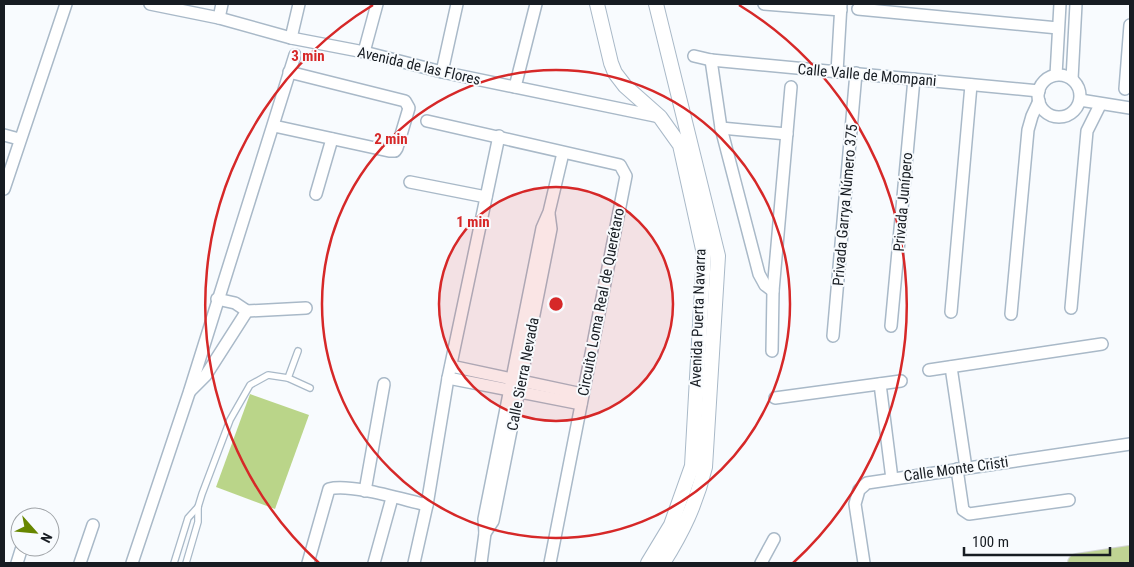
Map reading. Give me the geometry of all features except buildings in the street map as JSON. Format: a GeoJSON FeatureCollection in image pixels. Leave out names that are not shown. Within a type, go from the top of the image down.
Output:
{"type":"FeatureCollection","features":[{"type":"Feature","properties":{"kind":"main road"},"geometry":{"type":"LineString","coordinates":[[1077,563],[1130,554]]}},
{"type":"Feature","properties":{"kind":"street"},"geometry":{"type":"LineString","coordinates":[[4,189],[19,139],[66,4]]}},
{"type":"Feature","properties":{"kind":"street","name":"Avenida de las Flores"},"geometry":{"type":"LineString","coordinates":[[150,4],[219,18],[291,38],[364,52],[442,72],[660,117]]}},
{"type":"Feature","properties":{"kind":"street"},"geometry":{"type":"LineString","coordinates":[[219,18],[222,4]]}},
{"type":"Feature","properties":{"kind":"street"},"geometry":{"type":"LineString","coordinates":[[291,38],[299,4]]}},
{"type":"Feature","properties":{"kind":"street"},"geometry":{"type":"LineString","coordinates":[[364,52],[377,4]]}},
{"type":"Feature","properties":{"kind":"street"},"geometry":{"type":"LineString","coordinates":[[442,72],[457,4]]}},
{"type":"Feature","properties":{"kind":"street"},"geometry":{"type":"LineString","coordinates":[[515,87],[536,4]]}},
{"type":"Feature","properties":{"kind":"street","name":"Avenida Puerta Navarra"},"geometry":{"type":"LineString","coordinates":[[597,4],[615,73],[625,86],[660,117],[680,146],[704,254],[706,467],[696,500],[683,530],[663,563]]}},
{"type":"Feature","properties":{"kind":"street","name":"Avenida Puerta Navarra"},"geometry":{"type":"LineString","coordinates":[[648,563],[671,524],[692,466],[704,382],[718,256],[656,4]]}},
{"type":"Feature","properties":{"kind":"street"},"geometry":{"type":"LineString","coordinates":[[764,4],[841,7],[838,72]]}},
{"type":"Feature","properties":{"kind":"street"},"geometry":{"type":"LineString","coordinates":[[1056,75],[1060,4]]}},
{"type":"Feature","properties":{"kind":"street"},"geometry":{"type":"LineString","coordinates":[[1039,96],[1049,114],[1065,116],[1073,112],[1080,100],[1080,92],[1072,79],[1076,4]]}},
{"type":"Feature","properties":{"kind":"street"},"geometry":{"type":"LineString","coordinates":[[858,9],[1058,28]]}},
{"type":"Feature","properties":{"kind":"street"},"geometry":{"type":"LineString","coordinates":[[1125,89],[1130,25]]}},
{"type":"Feature","properties":{"kind":"street"},"geometry":{"type":"LineString","coordinates":[[132,563],[189,393],[217,299],[274,126],[294,55]]}},
{"type":"Feature","properties":{"kind":"street","name":"Calle Valle de Mompani"},"geometry":{"type":"LineString","coordinates":[[694,56],[711,60],[971,85],[1039,96]]}},
{"type":"Feature","properties":{"kind":"street"},"geometry":{"type":"LineString","coordinates":[[711,60],[721,128],[759,274],[765,285],[773,291]]}},
{"type":"Feature","properties":{"kind":"street"},"geometry":{"type":"LineString","coordinates":[[274,126],[395,151],[408,104],[405,101],[289,72]]}},
{"type":"Feature","properties":{"kind":"street","name":"Privada Garrya Número 375"},"geometry":{"type":"LineString","coordinates":[[833,336],[856,73]]}},
{"type":"Feature","properties":{"kind":"street"},"geometry":{"type":"LineString","coordinates":[[1011,314],[1028,130],[1039,96],[1048,78],[1056,75],[1072,79]]}},
{"type":"Feature","properties":{"kind":"street","name":"Privada Junípero"},"geometry":{"type":"LineString","coordinates":[[891,326],[914,79]]}},
{"type":"Feature","properties":{"kind":"street"},"geometry":{"type":"LineString","coordinates":[[951,312],[971,85]]}},
{"type":"Feature","properties":{"kind":"street"},"geometry":{"type":"LineString","coordinates":[[772,351],[773,291],[791,87]]}},
{"type":"Feature","properties":{"kind":"street"},"geometry":{"type":"LineString","coordinates":[[1080,100],[1130,108]]}},
{"type":"Feature","properties":{"kind":"street"},"geometry":{"type":"LineString","coordinates":[[1071,308],[1087,131],[1100,104]]}},
{"type":"Feature","properties":{"kind":"street"},"geometry":{"type":"LineString","coordinates":[[1073,112],[1087,131]]}},
{"type":"Feature","properties":{"kind":"street"},"geometry":{"type":"LineString","coordinates":[[660,117],[682,114]]}},
{"type":"Feature","properties":{"kind":"street","name":"Circuito Loma Real de Querétaro"},"geometry":{"type":"LineString","coordinates":[[427,121],[620,165],[626,176],[550,563]]}},
{"type":"Feature","properties":{"kind":"street"},"geometry":{"type":"LineString","coordinates":[[721,128],[787,134]]}},
{"type":"Feature","properties":{"kind":"street"},"geometry":{"type":"LineString","coordinates":[[4,135],[19,139]]}},
{"type":"Feature","properties":{"kind":"street"},"geometry":{"type":"LineString","coordinates":[[414,563],[427,505],[448,378],[499,136]]}},
{"type":"Feature","properties":{"kind":"street"},"geometry":{"type":"LineString","coordinates":[[316,194],[332,139]]}},
{"type":"Feature","properties":{"kind":"street","name":"Calle Sierra Nevada"},"geometry":{"type":"LineString","coordinates":[[481,563],[485,533],[484,519],[551,229],[549,212],[564,153]]}},
{"type":"Feature","properties":{"kind":"street"},"geometry":{"type":"LineString","coordinates":[[410,182],[486,197]]}},
{"type":"Feature","properties":{"kind":"street"},"geometry":{"type":"LineString","coordinates":[[217,299],[235,303],[247,311],[306,308]]}},
{"type":"Feature","properties":{"kind":"street"},"geometry":{"type":"LineString","coordinates":[[189,393],[206,375],[247,311]]}},
{"type":"Feature","properties":{"kind":"street"},"geometry":{"type":"LineString","coordinates":[[929,370],[1102,344]]}},
{"type":"Feature","properties":{"kind":"street"},"geometry":{"type":"LineString","coordinates":[[451,366],[515,385],[581,399]]}},
{"type":"Feature","properties":{"kind":"street"},"geometry":{"type":"LineString","coordinates":[[951,367],[962,469],[963,510],[969,514],[1069,500]]}},
{"type":"Feature","properties":{"kind":"street"},"geometry":{"type":"LineString","coordinates":[[448,378],[515,385]]}},
{"type":"Feature","properties":{"kind":"street"},"geometry":{"type":"LineString","coordinates":[[775,398],[901,381]]}},
{"type":"Feature","properties":{"kind":"street"},"geometry":{"type":"LineString","coordinates":[[365,491],[384,384]]}},
{"type":"Feature","properties":{"kind":"street"},"geometry":{"type":"LineString","coordinates":[[880,384],[892,479]]}},
{"type":"Feature","properties":{"kind":"street","name":"Calle Monte Cristi"},"geometry":{"type":"LineString","coordinates":[[864,563],[855,504],[859,490],[867,483],[1130,444]]}},
{"type":"Feature","properties":{"kind":"street"},"geometry":{"type":"LineString","coordinates":[[308,563],[328,489],[365,491],[427,505]]}},
{"type":"Feature","properties":{"kind":"street"},"geometry":{"type":"LineString","coordinates":[[374,563],[392,498]]}},
{"type":"Feature","properties":{"kind":"street"},"geometry":{"type":"LineString","coordinates":[[80,563],[92,524]]}},
{"type":"Feature","properties":{"kind":"street"},"geometry":{"type":"LineString","coordinates":[[761,563],[774,539]]}},
{"type":"Feature","properties":{"kind":"lane"},"geometry":{"type":"LineString","coordinates":[[288,378],[298,351]]}},
{"type":"Feature","properties":{"kind":"lane"},"geometry":{"type":"LineString","coordinates":[[174,563],[188,518],[198,506],[230,420],[250,385],[268,375],[288,378],[310,388]]}},
{"type":"Feature","properties":{"kind":"lane"},"geometry":{"type":"LineString","coordinates":[[186,563],[198,522],[198,506]]}},
{"type":"Feature","properties":{"kind":"lane"},"geometry":{"type":"LineString","coordinates":[[188,518],[198,522]]}},
{"type":"Feature","properties":{"kind":"green space"},"geometry":{"type":"Polygon","coordinates":[[[250,394],[309,415],[275,509],[216,487],[250,394]]]}}]}
